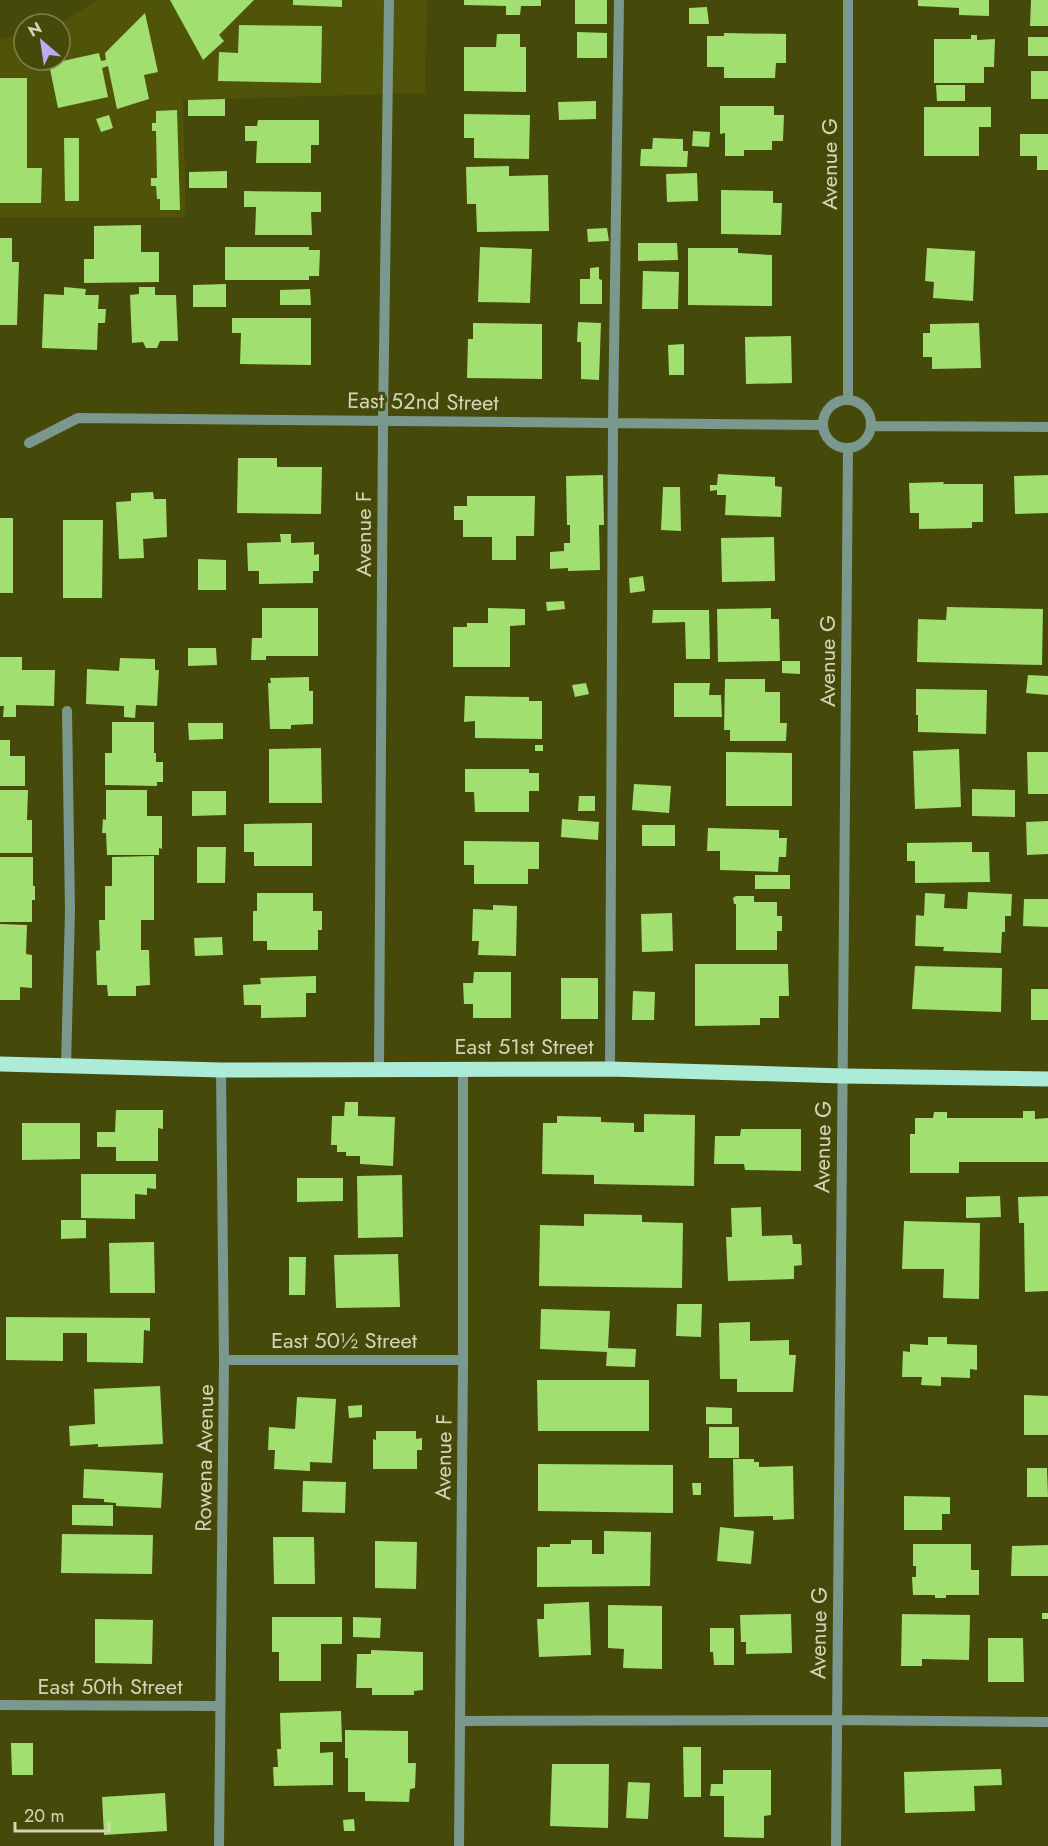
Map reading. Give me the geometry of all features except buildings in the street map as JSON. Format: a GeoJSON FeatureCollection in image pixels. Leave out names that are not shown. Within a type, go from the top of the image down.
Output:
{"type":"FeatureCollection","features":[{"type":"Feature","properties":{"kind":"main road","name":"East 51st Street"},"geometry":{"type":"LineString","coordinates":[[0,1064],[221,1070],[610,1069],[1048,1079]]}},
{"type":"Feature","properties":{"kind":"street","name":"Avenue F"},"geometry":{"type":"LineString","coordinates":[[379,1068],[383,420],[389,0]]}},
{"type":"Feature","properties":{"kind":"street"},"geometry":{"type":"LineString","coordinates":[[610,1069],[613,423],[619,0]]}},
{"type":"Feature","properties":{"kind":"street","name":"Avenue G"},"geometry":{"type":"LineString","coordinates":[[848,0],[848,400]]}},
{"type":"Feature","properties":{"kind":"street"},"geometry":{"type":"LineString","coordinates":[[848,400],[862,405],[868,411],[872,426],[870,433],[861,444],[848,449],[833,444],[824,433],[823,425],[827,410],[833,404],[848,400]]}},
{"type":"Feature","properties":{"kind":"street","name":"East 52nd Street"},"geometry":{"type":"LineString","coordinates":[[29,443],[78,418],[823,425]]}},
{"type":"Feature","properties":{"kind":"street"},"geometry":{"type":"LineString","coordinates":[[872,426],[1048,427]]}},
{"type":"Feature","properties":{"kind":"street","name":"Avenue G"},"geometry":{"type":"LineString","coordinates":[[836,1846],[848,449]]}},
{"type":"Feature","properties":{"kind":"street"},"geometry":{"type":"LineString","coordinates":[[66,1066],[70,911],[67,711]]}},
{"type":"Feature","properties":{"kind":"street","name":"Avenue F"},"geometry":{"type":"LineString","coordinates":[[459,1846],[464,1360],[463,1068]]}},
{"type":"Feature","properties":{"kind":"street","name":"Rowena Avenue"},"geometry":{"type":"LineString","coordinates":[[219,1846],[224,1360],[221,1070]]}},
{"type":"Feature","properties":{"kind":"street","name":"East 50½ Street"},"geometry":{"type":"LineString","coordinates":[[224,1360],[464,1360]]}},
{"type":"Feature","properties":{"kind":"street","name":"East 50th Street"},"geometry":{"type":"LineString","coordinates":[[0,1705],[220,1706]]}},
{"type":"Feature","properties":{"kind":"street"},"geometry":{"type":"LineString","coordinates":[[460,1721],[1048,1722]]}},
{"type":"Feature","properties":{"kind":"shaded area"},"geometry":{"type":"Polygon","coordinates":[[[97,0],[427,0],[425,93],[183,100],[186,217],[0,217],[0,39],[12,36],[12,72],[72,72],[72,16],[97,0]]]}}]}
